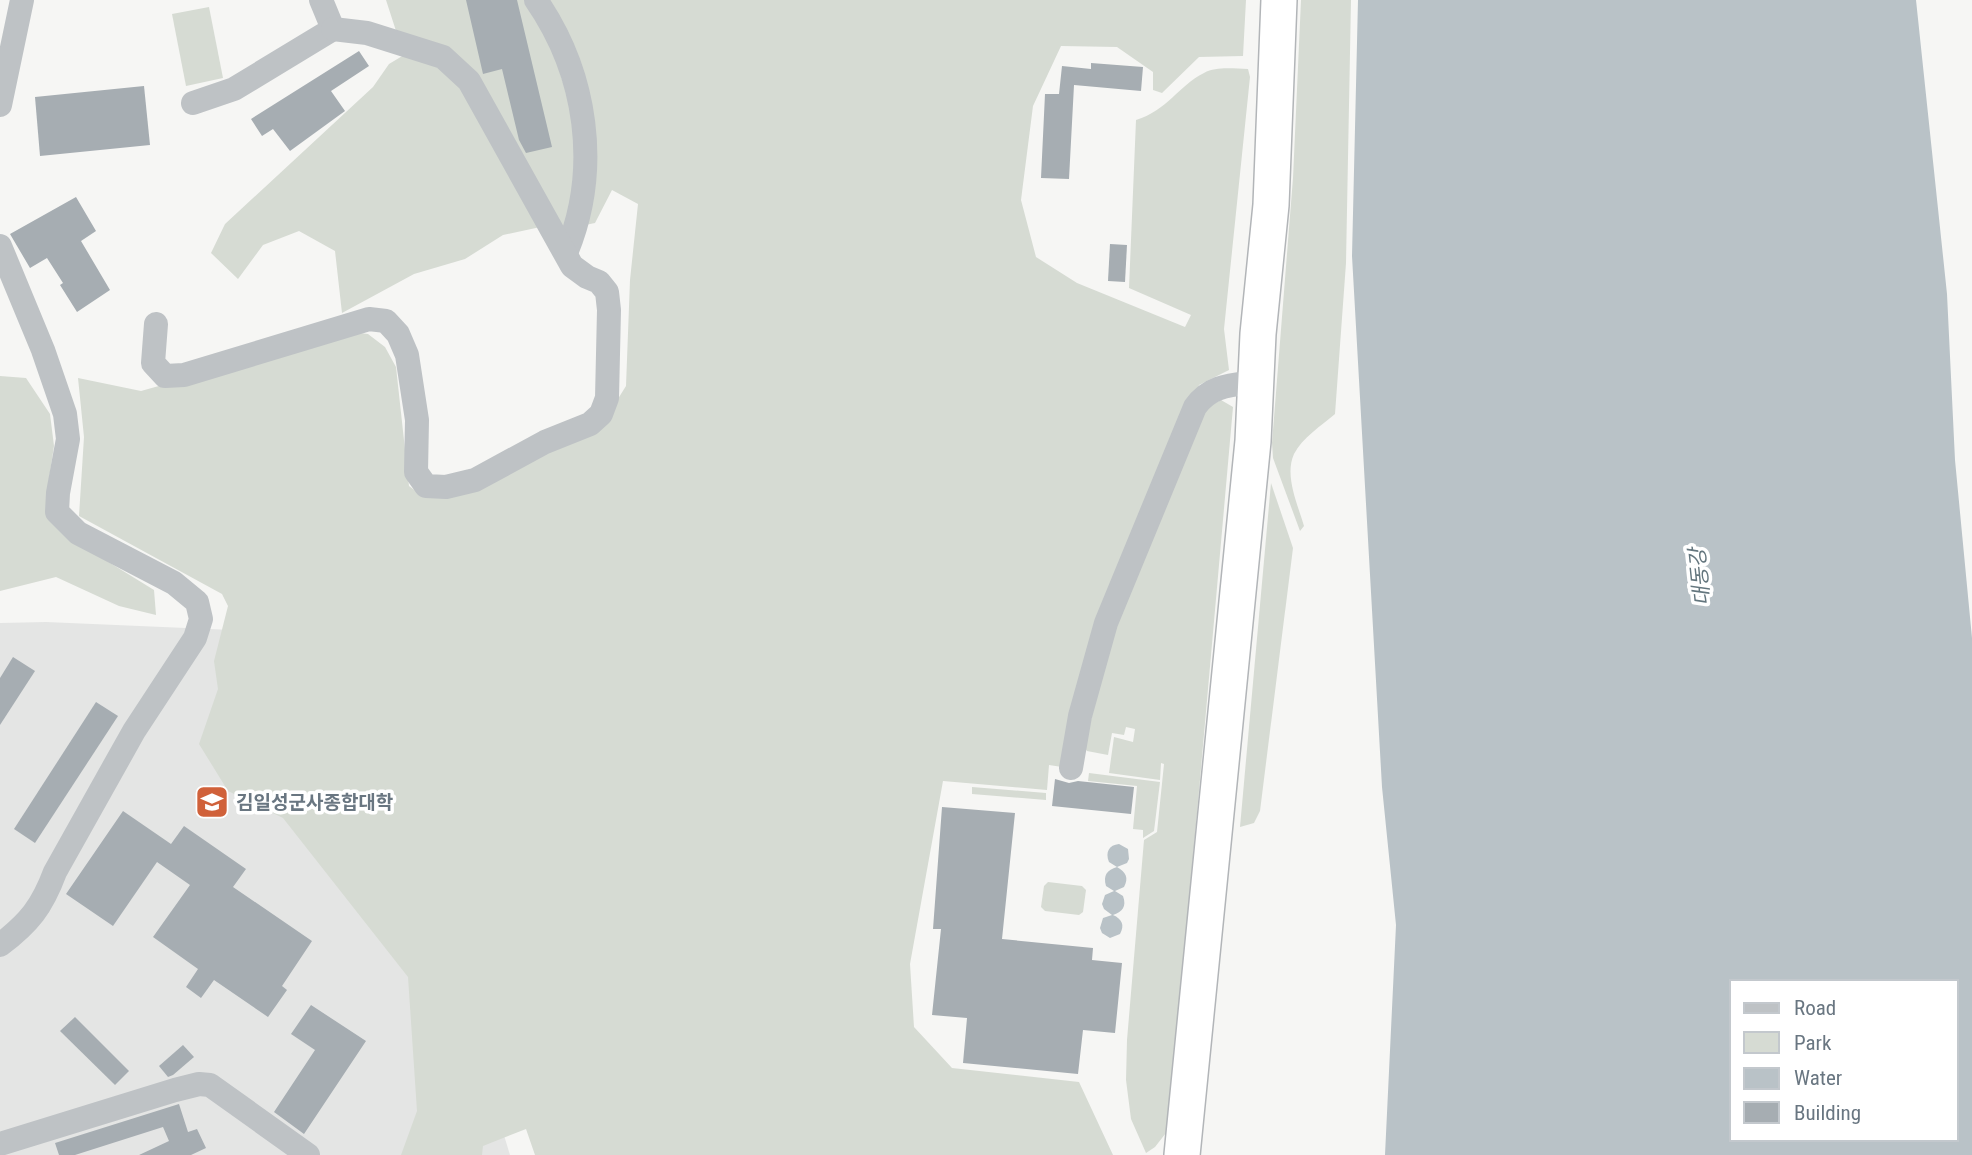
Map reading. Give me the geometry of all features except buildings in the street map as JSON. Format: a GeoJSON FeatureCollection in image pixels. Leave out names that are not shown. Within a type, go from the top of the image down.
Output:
{"type":"FeatureCollection","features":[{"type":"Feature","properties":{"kind":"highway"},"geometry":{"type":"LineString","coordinates":[[1182,1155],[1253,441],[1258,334],[1271,205],[1279,0]]}},
{"type":"Feature","properties":{"kind":"lane"},"geometry":{"type":"LineString","coordinates":[[0,105],[22,0]]}},
{"type":"Feature","properties":{"kind":"lane"},"geometry":{"type":"LineString","coordinates":[[321,0],[332,29]]}},
{"type":"Feature","properties":{"kind":"lane"},"geometry":{"type":"LineString","coordinates":[[536,0],[554,26],[575,79],[586,132],[583,191],[576,229],[566,253]]}},
{"type":"Feature","properties":{"kind":"lane"},"geometry":{"type":"LineString","coordinates":[[156,324],[153,363],[165,376],[184,375],[369,319],[386,321],[398,334],[407,355],[417,420],[415,472],[426,486],[446,487],[475,480],[545,442],[590,424],[601,414],[607,398],[607,292],[599,282],[572,266],[469,81],[443,57],[367,33],[332,29],[234,89],[193,103]]}},
{"type":"Feature","properties":{"kind":"lane"},"geometry":{"type":"LineString","coordinates":[[0,246],[43,350],[65,414],[68,439],[57,512],[78,533],[174,583],[197,602],[201,619],[195,638],[134,730],[55,872],[46,897],[31,919],[0,945]]}},
{"type":"Feature","properties":{"kind":"lane"},"geometry":{"type":"LineString","coordinates":[[1071,768],[1080,716],[1106,623],[1195,407],[1209,391],[1225,385],[1256,382]]}},
{"type":"Feature","properties":{"kind":"lane"},"geometry":{"type":"LineString","coordinates":[[0,1144],[200,1084],[210,1085],[308,1155]]}},
{"type":"Feature","properties":{"kind":"shaded area","name":"김일성군사종합대학"},"geometry":{"type":"Polygon","coordinates":[[[46,622],[395,637],[453,968],[510,1155],[0,1155],[0,623],[46,622]]]}},
{"type":"Feature","properties":{"kind":"green space"},"geometry":{"type":"Polygon","coordinates":[[[386,0],[529,0],[545,24],[578,131],[571,227],[560,229],[472,75],[397,34],[386,0]]]}},
{"type":"Feature","properties":{"kind":"green space"},"geometry":{"type":"Polygon","coordinates":[[[543,0],[1246,0],[1243,56],[1199,57],[1162,93],[1153,90],[1153,72],[1117,47],[1061,46],[1033,106],[1021,200],[1036,257],[1077,283],[1185,327],[1191,315],[1129,288],[1136,120],[1165,104],[1204,73],[1220,69],[1248,69],[1250,77],[1224,329],[1229,370],[1199,385],[1062,767],[1049,765],[1047,790],[943,781],[910,964],[914,1027],[952,1068],[1079,1082],[1113,1155],[535,1155],[526,1129],[483,1146],[482,1155],[401,1155],[417,1111],[408,977],[283,818],[228,791],[199,744],[218,689],[214,661],[228,606],[222,594],[79,516],[84,437],[78,378],[141,391],[352,332],[368,334],[385,347],[396,367],[409,486],[421,495],[601,426],[626,386],[630,280],[638,204],[612,190],[595,223],[585,225],[591,192],[543,0]]]}},
{"type":"Feature","properties":{"kind":"green space"},"geometry":{"type":"Polygon","coordinates":[[[1301,0],[1351,0],[1346,263],[1335,414],[1302,443],[1291,463],[1291,481],[1304,526],[1300,531],[1273,458],[1272,443],[1293,178],[1301,0]]]}},
{"type":"Feature","properties":{"kind":"green space"},"geometry":{"type":"Polygon","coordinates":[[[209,7],[223,78],[186,86],[172,14],[209,7]]]}},
{"type":"Feature","properties":{"kind":"green space"},"geometry":{"type":"Polygon","coordinates":[[[409,52],[437,65],[459,85],[545,226],[503,235],[465,259],[414,274],[342,313],[335,251],[299,231],[263,245],[238,279],[211,253],[225,224],[373,87],[389,64],[409,52]]]}},
{"type":"Feature","properties":{"kind":"green space"},"geometry":{"type":"Polygon","coordinates":[[[0,376],[26,378],[50,414],[54,446],[47,492],[63,534],[154,590],[156,615],[119,606],[56,577],[0,591],[0,376]]]}},
{"type":"Feature","properties":{"kind":"green space"},"geometry":{"type":"Polygon","coordinates":[[[1221,400],[1233,407],[1169,1129],[1155,1147],[1146,1153],[1131,1119],[1126,1080],[1127,1040],[1144,840],[1157,832],[1164,764],[1161,763],[1160,780],[1109,773],[1114,737],[1133,742],[1135,729],[1126,727],[1124,735],[1112,733],[1108,755],[1087,751],[1085,748],[1109,635],[1204,409],[1221,400]]]}},
{"type":"Feature","properties":{"kind":"green space"},"geometry":{"type":"Polygon","coordinates":[[[1271,483],[1293,548],[1260,811],[1254,823],[1240,827],[1271,483]]]}},
{"type":"Feature","properties":{"kind":"green space"},"geometry":{"type":"Polygon","coordinates":[[[1089,773],[1160,782],[1154,831],[1143,838],[1143,830],[1133,829],[1137,786],[1088,781],[1089,773]]]}},
{"type":"Feature","properties":{"kind":"green space"},"geometry":{"type":"Polygon","coordinates":[[[972,787],[1046,793],[1046,800],[972,794],[972,787]]]}},
{"type":"Feature","properties":{"kind":"green space"},"geometry":{"type":"Polygon","coordinates":[[[1048,882],[1082,886],[1086,890],[1083,912],[1079,915],[1045,911],[1041,907],[1044,886],[1048,882]]]}},
{"type":"Feature","properties":{"kind":"water","name":"대동강"},"geometry":{"type":"Polygon","coordinates":[[[1358,0],[1916,0],[1947,294],[1955,460],[1972,638],[1972,1155],[1385,1155],[1396,925],[1382,787],[1352,256],[1358,0]]]}},
{"type":"Feature","properties":{"kind":"water"},"geometry":{"type":"Polygon","coordinates":[[[1119,844],[1128,849],[1129,859],[1127,863],[1117,867],[1109,862],[1107,855],[1110,847],[1119,844]]]}},
{"type":"Feature","properties":{"kind":"water"},"geometry":{"type":"Polygon","coordinates":[[[1117,867],[1126,878],[1124,887],[1115,891],[1123,896],[1124,906],[1113,915],[1120,920],[1122,928],[1120,934],[1110,938],[1102,933],[1100,928],[1103,918],[1112,915],[1102,904],[1105,895],[1114,891],[1106,886],[1108,871],[1117,867]]]}},
{"type":"Feature","properties":{"kind":"place","name":"김일성군사종합대학"},"geometry":{"type":"Point","coordinates":[212,802]}}]}
